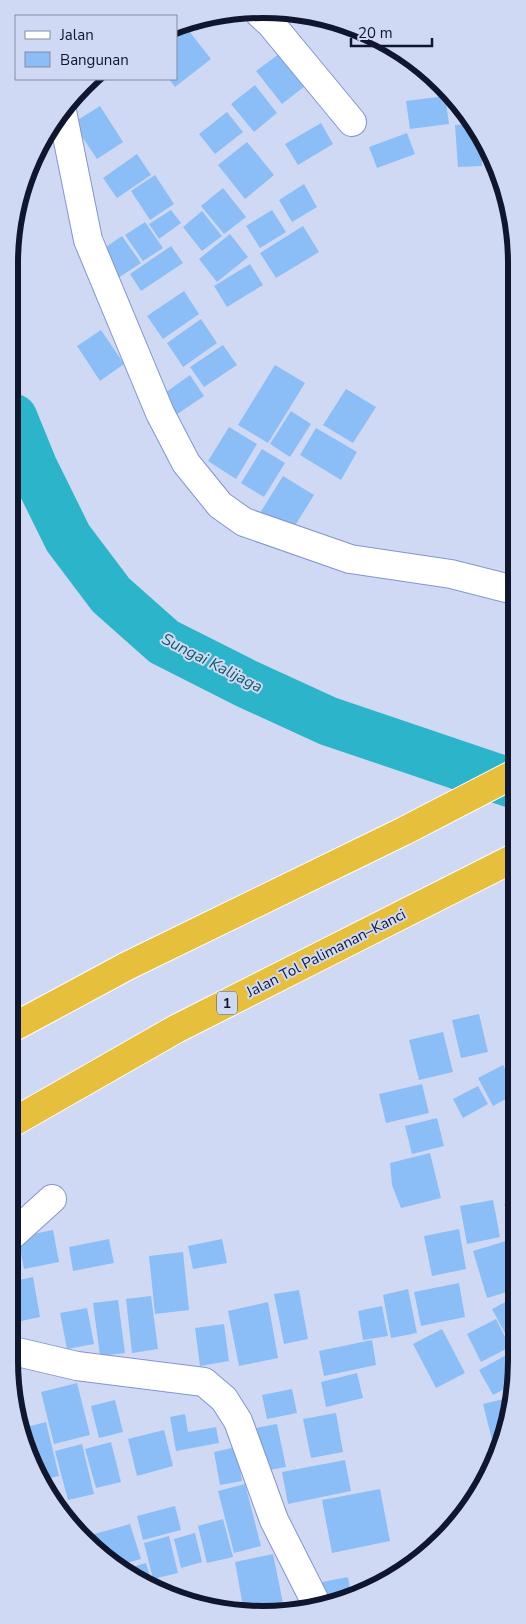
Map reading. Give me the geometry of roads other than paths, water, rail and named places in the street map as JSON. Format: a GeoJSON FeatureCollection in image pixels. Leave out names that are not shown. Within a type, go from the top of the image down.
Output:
{"type":"FeatureCollection","features":[{"type":"Feature","properties":{"kind":"highway"},"geometry":{"type":"LineString","coordinates":[[18,1025],[127,966],[404,831],[508,777]]}},
{"type":"Feature","properties":{"kind":"highway","name":"Jalan Tol Palimanan–Kanci"},"geometry":{"type":"LineString","coordinates":[[18,1119],[176,1029],[508,861]]}},
{"type":"Feature","properties":{"kind":"street"},"geometry":{"type":"LineString","coordinates":[[264,18],[352,122]]}},
{"type":"Feature","properties":{"kind":"street"},"geometry":{"type":"LineString","coordinates":[[64,120],[88,240],[160,413],[186,463],[220,505],[244,522],[350,559],[451,574],[508,588]]}},
{"type":"Feature","properties":{"kind":"street"},"geometry":{"type":"LineString","coordinates":[[18,1230],[52,1199]]}},
{"type":"Feature","properties":{"kind":"street"},"geometry":{"type":"LineString","coordinates":[[18,1352],[77,1366],[204,1382],[224,1398],[238,1421],[274,1520],[315,1601]]}},
{"type":"Feature","properties":{"kind":"waterway","name":"Sungai Kalijaga"},"geometry":{"type":"LineString","coordinates":[[18,430],[33,467],[68,538],[111,595],[164,642],[245,683],[328,721],[508,782]]}}]}
